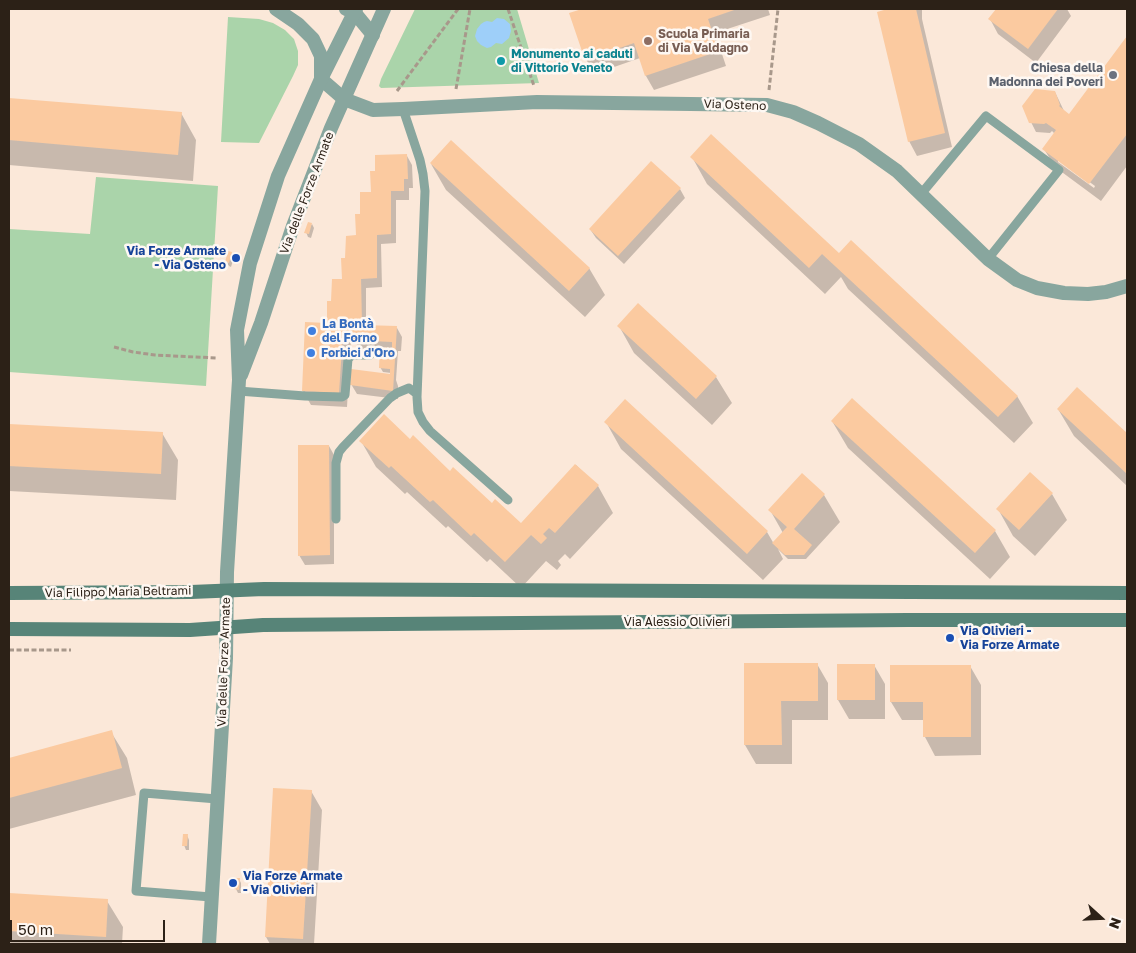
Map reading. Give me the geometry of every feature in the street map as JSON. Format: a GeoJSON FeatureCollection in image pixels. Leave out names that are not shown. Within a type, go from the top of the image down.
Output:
{"type":"FeatureCollection","features":[{"type":"Feature","properties":{"kind":"main road"},"geometry":{"type":"LineString","coordinates":[[227,590],[1127,593]]}},
{"type":"Feature","properties":{"kind":"main road","name":"Via Filippo Maria Beltrami"},"geometry":{"type":"LineString","coordinates":[[9,594],[227,590]]}},
{"type":"Feature","properties":{"kind":"main road","name":"Via Alessio Olivieri"},"geometry":{"type":"LineString","coordinates":[[227,626],[1127,620]]}},
{"type":"Feature","properties":{"kind":"main road"},"geometry":{"type":"LineString","coordinates":[[9,629],[190,630],[227,626]]}},
{"type":"Feature","properties":{"kind":"street"},"geometry":{"type":"LineString","coordinates":[[276,9],[298,24],[313,39],[321,56],[322,78]]}},
{"type":"Feature","properties":{"kind":"street","name":"Via delle Forze Armate"},"geometry":{"type":"LineString","coordinates":[[238,386],[293,226],[331,128],[384,9]]}},
{"type":"Feature","properties":{"kind":"street"},"geometry":{"type":"LineString","coordinates":[[352,10],[373,35]]}},
{"type":"Feature","properties":{"kind":"street","name":"Via delle Forze Armate"},"geometry":{"type":"LineString","coordinates":[[209,944],[226,658],[227,590],[238,386],[237,330],[250,263],[278,176],[352,10]]}},
{"type":"Feature","properties":{"kind":"street","name":"Via Osteno"},"geometry":{"type":"LineString","coordinates":[[322,78],[344,99],[373,110],[537,102],[767,105],[793,112],[859,144],[896,171],[988,260],[1017,280],[1037,288],[1064,293],[1088,294],[1106,292],[1127,286]]}},
{"type":"Feature","properties":{"kind":"lane"},"geometry":{"type":"LineString","coordinates":[[404,109],[420,160],[425,191],[417,394],[418,412],[430,431],[508,500]]}},
{"type":"Feature","properties":{"kind":"lane"},"geometry":{"type":"LineString","coordinates":[[921,194],[986,116],[1059,170],[988,260]]}},
{"type":"Feature","properties":{"kind":"lane"},"geometry":{"type":"LineString","coordinates":[[238,386],[305,396],[342,397],[345,395],[348,359],[352,355],[370,355]]}},
{"type":"Feature","properties":{"kind":"lane"},"geometry":{"type":"LineString","coordinates":[[336,519],[336,463],[339,452],[396,393],[409,388],[417,394]]}},
{"type":"Feature","properties":{"kind":"lane"},"geometry":{"type":"LineString","coordinates":[[211,897],[136,891],[144,793],[217,798]]}},
{"type":"Feature","properties":{"kind":"path"},"geometry":{"type":"LineString","coordinates":[[397,91],[458,9]]}},
{"type":"Feature","properties":{"kind":"path"},"geometry":{"type":"LineString","coordinates":[[456,91],[470,9]]}},
{"type":"Feature","properties":{"kind":"path"},"geometry":{"type":"LineString","coordinates":[[508,9],[535,88]]}},
{"type":"Feature","properties":{"kind":"path"},"geometry":{"type":"LineString","coordinates":[[767,105],[778,9]]}},
{"type":"Feature","properties":{"kind":"path"},"geometry":{"type":"LineString","coordinates":[[114,347],[155,355],[216,358]]}},
{"type":"Feature","properties":{"kind":"path"},"geometry":{"type":"LineString","coordinates":[[9,650],[72,650]]}},
{"type":"Feature","properties":{"kind":"green space"},"geometry":{"type":"Polygon","coordinates":[[[415,9],[517,9],[539,83],[381,88],[379,86],[381,79],[415,9]]]}},
{"type":"Feature","properties":{"kind":"green space"},"geometry":{"type":"Polygon","coordinates":[[[228,17],[259,19],[273,23],[285,30],[294,39],[298,51],[298,65],[259,143],[221,142],[228,17]]]}},
{"type":"Feature","properties":{"kind":"green space"},"geometry":{"type":"Polygon","coordinates":[[[96,177],[218,186],[206,386],[9,372],[9,229],[90,234],[96,177]]]}},
{"type":"Feature","properties":{"kind":"water"},"geometry":{"type":"Polygon","coordinates":[[[497,18],[504,19],[510,24],[509,38],[502,44],[496,43],[487,48],[477,41],[475,36],[477,29],[484,22],[492,22],[497,18]]]}},
{"type":"Feature","properties":{"kind":"building"},"geometry":{"type":"Polygon","coordinates":[[[582,9],[737,9],[708,19],[719,51],[645,76],[634,43],[585,60],[569,13],[582,9]]]}},
{"type":"Feature","properties":{"kind":"building"},"geometry":{"type":"Polygon","coordinates":[[[884,9],[916,9],[945,133],[908,142],[877,12],[884,9]]]}},
{"type":"Feature","properties":{"kind":"building"},"geometry":{"type":"Polygon","coordinates":[[[996,9],[1058,9],[1028,49],[988,19],[996,9]]]}},
{"type":"Feature","properties":{"kind":"building","name":"Chiesa della Madonna dei Poveri"},"geometry":{"type":"Polygon","coordinates":[[[1127,36],[1127,134],[1089,184],[1042,149],[1056,130],[1046,123],[1029,123],[1022,106],[1035,89],[1055,91],[1059,106],[1069,114],[1127,36]]]}},
{"type":"Feature","properties":{"kind":"building"},"geometry":{"type":"Polygon","coordinates":[[[9,98],[182,112],[178,155],[9,140],[9,98]]]}},
{"type":"Feature","properties":{"kind":"building"},"geometry":{"type":"Polygon","coordinates":[[[711,134],[839,253],[851,240],[1018,396],[998,417],[822,254],[809,268],[690,157],[711,134]]]}},
{"type":"Feature","properties":{"kind":"building"},"geometry":{"type":"Polygon","coordinates":[[[451,140],[590,268],[569,291],[430,163],[451,140]]]}},
{"type":"Feature","properties":{"kind":"building"},"geometry":{"type":"Polygon","coordinates":[[[407,154],[408,179],[404,179],[404,191],[391,191],[391,234],[377,235],[377,278],[361,279],[362,325],[397,326],[393,391],[350,385],[351,369],[390,374],[390,369],[379,368],[380,347],[392,348],[392,342],[353,340],[353,333],[343,332],[339,393],[302,391],[305,322],[327,323],[327,301],[331,301],[332,279],[342,279],[341,258],[345,258],[346,236],[356,235],[355,214],[360,214],[360,192],[371,192],[370,171],[375,171],[375,155],[407,154]]]}},
{"type":"Feature","properties":{"kind":"building"},"geometry":{"type":"Polygon","coordinates":[[[651,161],[681,188],[618,256],[589,229],[651,161]]]}},
{"type":"Feature","properties":{"kind":"building"},"geometry":{"type":"Polygon","coordinates":[[[308,222],[312,223],[309,234],[304,233],[308,222]]]}},
{"type":"Feature","properties":{"kind":"building"},"geometry":{"type":"Polygon","coordinates":[[[228,251],[232,252],[229,263],[225,262],[228,251]]]}},
{"type":"Feature","properties":{"kind":"building"},"geometry":{"type":"Polygon","coordinates":[[[638,303],[717,376],[696,399],[617,326],[638,303]]]}},
{"type":"Feature","properties":{"kind":"building"},"geometry":{"type":"Polygon","coordinates":[[[1077,387],[1127,433],[1127,474],[1057,409],[1077,387]]]}},
{"type":"Feature","properties":{"kind":"building"},"geometry":{"type":"Polygon","coordinates":[[[852,398],[996,530],[975,553],[831,421],[852,398]]]}},
{"type":"Feature","properties":{"kind":"building"},"geometry":{"type":"Polygon","coordinates":[[[625,399],[768,531],[747,554],[604,422],[625,399]]]}},
{"type":"Feature","properties":{"kind":"building"},"geometry":{"type":"Polygon","coordinates":[[[384,414],[410,439],[413,435],[450,471],[453,467],[492,503],[495,499],[521,523],[575,464],[599,485],[555,533],[549,528],[543,534],[547,538],[541,544],[531,535],[505,562],[474,533],[471,536],[433,500],[430,502],[391,466],[389,468],[359,441],[384,414]]]}},
{"type":"Feature","properties":{"kind":"building"},"geometry":{"type":"Polygon","coordinates":[[[9,424],[163,432],[161,474],[9,466],[9,424]]]}},
{"type":"Feature","properties":{"kind":"building"},"geometry":{"type":"Polygon","coordinates":[[[298,445],[329,445],[330,555],[298,556],[298,445]]]}},
{"type":"Feature","properties":{"kind":"building"},"geometry":{"type":"Polygon","coordinates":[[[1030,472],[1053,493],[1019,530],[996,509],[1030,472]]]}},
{"type":"Feature","properties":{"kind":"building"},"geometry":{"type":"Polygon","coordinates":[[[802,473],[825,494],[794,529],[812,545],[804,555],[785,555],[772,543],[787,527],[768,510],[802,473]]]}},
{"type":"Feature","properties":{"kind":"building"},"geometry":{"type":"Polygon","coordinates":[[[744,663],[818,663],[818,701],[781,701],[782,745],[744,745],[744,663]]]}},
{"type":"Feature","properties":{"kind":"building"},"geometry":{"type":"Polygon","coordinates":[[[837,664],[875,664],[875,700],[837,700],[837,664]]]}},
{"type":"Feature","properties":{"kind":"building"},"geometry":{"type":"Polygon","coordinates":[[[890,665],[971,665],[971,737],[923,737],[923,702],[890,702],[890,665]]]}},
{"type":"Feature","properties":{"kind":"building"},"geometry":{"type":"Polygon","coordinates":[[[112,730],[122,768],[9,798],[9,758],[112,730]]]}},
{"type":"Feature","properties":{"kind":"building"},"geometry":{"type":"Polygon","coordinates":[[[273,788],[312,790],[303,939],[265,937],[273,788]]]}},
{"type":"Feature","properties":{"kind":"building"},"geometry":{"type":"Polygon","coordinates":[[[183,834],[188,834],[187,846],[182,846],[183,834]]]}},
{"type":"Feature","properties":{"kind":"building"},"geometry":{"type":"Polygon","coordinates":[[[235,878],[240,878],[239,890],[234,889],[235,878]]]}},
{"type":"Feature","properties":{"kind":"building"},"geometry":{"type":"Polygon","coordinates":[[[9,893],[108,899],[106,937],[9,931],[9,893]]]}},
{"type":"Feature","properties":{"kind":"place","name":"Scuola Primaria di Via Valdagno"},"geometry":{"type":"Point","coordinates":[648,41]}},
{"type":"Feature","properties":{"kind":"place","name":"Monumento ai caduti di Vittorio Veneto"},"geometry":{"type":"Point","coordinates":[501,61]}},
{"type":"Feature","properties":{"kind":"place","name":"Chiesa della Madonna dei Poveri"},"geometry":{"type":"Point","coordinates":[1113,75]}},
{"type":"Feature","properties":{"kind":"place","name":"Via Forze Armate - Via Osteno"},"geometry":{"type":"Point","coordinates":[236,258]}},
{"type":"Feature","properties":{"kind":"place","name":"La Bontà del Forno"},"geometry":{"type":"Point","coordinates":[312,331]}},
{"type":"Feature","properties":{"kind":"place","name":"Forbici d'Oro"},"geometry":{"type":"Point","coordinates":[311,353]}},
{"type":"Feature","properties":{"kind":"place","name":"Via Olivieri - Via Forze Armate"},"geometry":{"type":"Point","coordinates":[950,638]}},
{"type":"Feature","properties":{"kind":"place","name":"Via Forze Armate - Via Olivieri"},"geometry":{"type":"Point","coordinates":[233,883]}}]}
